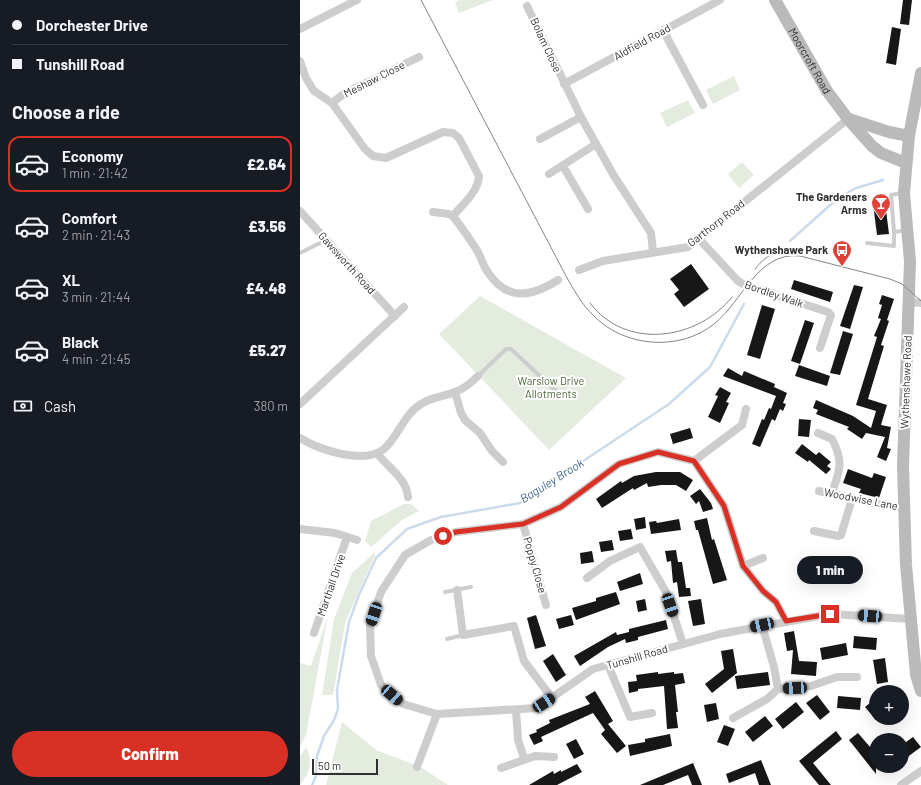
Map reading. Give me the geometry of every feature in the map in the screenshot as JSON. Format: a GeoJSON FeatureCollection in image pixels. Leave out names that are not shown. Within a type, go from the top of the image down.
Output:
{"type":"FeatureCollection","features":[{"type":"Feature","properties":{"kind":"main road","name":"Moorcroft Road"},"geometry":{"type":"LineString","coordinates":[[775,0],[827,91],[848,119],[872,146],[881,153],[906,163]]}},
{"type":"Feature","properties":{"kind":"main road","name":"Wythenshawe Road"},"geometry":{"type":"LineString","coordinates":[[921,73],[909,136],[904,193],[910,261],[903,466],[910,619],[916,675],[921,691]]}},
{"type":"Feature","properties":{"kind":"main road"},"geometry":{"type":"LineString","coordinates":[[848,119],[889,132],[909,136]]}},
{"type":"Feature","properties":{"kind":"street"},"geometry":{"type":"LineString","coordinates":[[300,29],[358,0]]}},
{"type":"Feature","properties":{"kind":"street","name":"Aldfield Road"},"geometry":{"type":"LineString","coordinates":[[564,84],[720,0]]}},
{"type":"Feature","properties":{"kind":"street","name":"Bolam Close"},"geometry":{"type":"LineString","coordinates":[[527,6],[564,84]]}},
{"type":"Feature","properties":{"kind":"street"},"geometry":{"type":"LineString","coordinates":[[663,30],[702,105]]}},
{"type":"Feature","properties":{"kind":"street","name":"Meshaw Close"},"geometry":{"type":"LineString","coordinates":[[332,103],[345,93],[418,57]]}},
{"type":"Feature","properties":{"kind":"street"},"geometry":{"type":"LineString","coordinates":[[300,61],[306,78],[314,91],[332,103],[365,150],[373,156],[386,158],[443,132],[453,133],[459,138],[479,176],[473,193],[453,216]]}},
{"type":"Feature","properties":{"kind":"street"},"geometry":{"type":"LineString","coordinates":[[564,84],[596,144],[651,233],[653,252]]}},
{"type":"Feature","properties":{"kind":"street"},"geometry":{"type":"LineString","coordinates":[[540,140],[581,117]]}},
{"type":"Feature","properties":{"kind":"street","name":"Garthorp Road"},"geometry":{"type":"LineString","coordinates":[[579,270],[603,261],[688,247],[848,119]]}},
{"type":"Feature","properties":{"kind":"street"},"geometry":{"type":"LineString","coordinates":[[549,174],[596,144]]}},
{"type":"Feature","properties":{"kind":"street"},"geometry":{"type":"LineString","coordinates":[[562,166],[588,209]]}},
{"type":"Feature","properties":{"kind":"street","name":"Gawsworth Road"},"geometry":{"type":"LineString","coordinates":[[300,211],[395,316]]}},
{"type":"Feature","properties":{"kind":"street"},"geometry":{"type":"LineString","coordinates":[[433,212],[453,216],[478,253],[487,271],[498,285],[516,293],[528,294],[541,291],[558,280]]}},
{"type":"Feature","properties":{"kind":"street","name":"Bordley Walk"},"geometry":{"type":"LineString","coordinates":[[699,239],[738,281],[743,284],[828,312],[831,315],[820,348]]}},
{"type":"Feature","properties":{"kind":"street"},"geometry":{"type":"LineString","coordinates":[[908,302],[921,303]]}},
{"type":"Feature","properties":{"kind":"street"},"geometry":{"type":"LineString","coordinates":[[300,404],[404,307]]}},
{"type":"Feature","properties":{"kind":"street"},"geometry":{"type":"LineString","coordinates":[[300,438],[322,449],[353,456],[367,456],[377,453],[384,448],[410,412],[428,400],[463,388],[478,376]]}},
{"type":"Feature","properties":{"kind":"street"},"geometry":{"type":"LineString","coordinates":[[455,392],[461,413],[465,420],[480,433],[492,451],[503,462]]}},
{"type":"Feature","properties":{"kind":"street"},"geometry":{"type":"LineString","coordinates":[[694,461],[742,425],[746,409]]}},
{"type":"Feature","properties":{"kind":"street"},"geometry":{"type":"LineString","coordinates":[[818,433],[832,439],[840,455],[838,474],[832,494]]}},
{"type":"Feature","properties":{"kind":"street"},"geometry":{"type":"LineString","coordinates":[[523,524],[561,507],[619,464],[658,452],[694,461],[724,506],[743,566],[763,591],[776,602],[786,621]]}},
{"type":"Feature","properties":{"kind":"street"},"geometry":{"type":"LineString","coordinates":[[377,453],[385,464],[405,484],[408,497]]}},
{"type":"Feature","properties":{"kind":"street","name":"Woodwise Lane"},"geometry":{"type":"LineString","coordinates":[[819,491],[888,506],[904,507]]}},
{"type":"Feature","properties":{"kind":"street"},"geometry":{"type":"LineString","coordinates":[[814,531],[838,536],[841,535],[852,499]]}},
{"type":"Feature","properties":{"kind":"street","name":"Poppy Close"},"geometry":{"type":"LineString","coordinates":[[523,524],[546,605]]}},
{"type":"Feature","properties":{"kind":"street","name":"Tunshill Road"},"geometry":{"type":"LineString","coordinates":[[523,524],[456,532],[431,540],[405,555],[381,592],[370,625],[371,656],[381,685],[403,704],[437,714],[537,708],[593,670],[683,644],[762,625],[830,614],[910,619]]}},
{"type":"Feature","properties":{"kind":"street"},"geometry":{"type":"LineString","coordinates":[[300,529],[335,533],[357,540]]}},
{"type":"Feature","properties":{"kind":"street","name":"Marthall Drive"},"geometry":{"type":"LineString","coordinates":[[314,633],[347,537]]}},
{"type":"Feature","properties":{"kind":"street"},"geometry":{"type":"LineString","coordinates":[[587,578],[610,561],[640,547],[666,592],[683,644]]}},
{"type":"Feature","properties":{"kind":"street"},"geometry":{"type":"LineString","coordinates":[[743,566],[763,558]]}},
{"type":"Feature","properties":{"kind":"street"},"geometry":{"type":"LineString","coordinates":[[457,590],[463,636],[514,626],[524,661],[552,698]]}},
{"type":"Feature","properties":{"kind":"street"},"geometry":{"type":"LineString","coordinates":[[762,625],[774,667],[778,689]]}},
{"type":"Feature","properties":{"kind":"street"},"geometry":{"type":"LineString","coordinates":[[608,665],[630,717],[652,713]]}},
{"type":"Feature","properties":{"kind":"street"},"geometry":{"type":"LineString","coordinates":[[732,718],[767,699],[778,689],[811,686],[837,677],[857,677]]}},
{"type":"Feature","properties":{"kind":"street"},"geometry":{"type":"LineString","coordinates":[[516,710],[518,740],[524,758]]}},
{"type":"Feature","properties":{"kind":"street"},"geometry":{"type":"LineString","coordinates":[[418,767],[437,714]]}},
{"type":"Feature","properties":{"kind":"street"},"geometry":{"type":"LineString","coordinates":[[501,768],[516,764],[524,758],[545,755],[554,757]]}},
{"type":"Feature","properties":{"kind":"street"},"geometry":{"type":"LineString","coordinates":[[901,785],[921,771]]}},
{"type":"Feature","properties":{"kind":"lane"},"geometry":{"type":"LineString","coordinates":[[867,243],[894,246],[891,195],[904,193]]}},
{"type":"Feature","properties":{"kind":"lane"},"geometry":{"type":"LineString","coordinates":[[894,232],[907,230]]}},
{"type":"Feature","properties":{"kind":"lane"},"geometry":{"type":"LineString","coordinates":[[300,253],[326,240]]}},
{"type":"Feature","properties":{"kind":"lane"},"geometry":{"type":"LineString","coordinates":[[478,376],[504,351],[511,349],[561,396]]}},
{"type":"Feature","properties":{"kind":"lane"},"geometry":{"type":"LineString","coordinates":[[446,592],[471,587]]}},
{"type":"Feature","properties":{"kind":"lane"},"geometry":{"type":"LineString","coordinates":[[447,639],[463,636]]}},
{"type":"Feature","properties":{"kind":"green space"},"geometry":{"type":"Polygon","coordinates":[[[460,0],[493,0],[459,13],[455,2],[460,0]]]}},
{"type":"Feature","properties":{"kind":"green space"},"geometry":{"type":"Polygon","coordinates":[[[734,76],[740,90],[713,104],[706,90],[734,76]]]}},
{"type":"Feature","properties":{"kind":"green space"},"geometry":{"type":"Polygon","coordinates":[[[688,100],[695,113],[667,127],[660,113],[688,100]]]}},
{"type":"Feature","properties":{"kind":"green space"},"geometry":{"type":"Polygon","coordinates":[[[742,162],[754,175],[739,188],[728,174],[742,162]]]}},
{"type":"Feature","properties":{"kind":"green space","name":"Warslow Drive Allotments"},"geometry":{"type":"Polygon","coordinates":[[[480,296],[626,378],[549,450],[439,334],[480,296]]]}},
{"type":"Feature","properties":{"kind":"green space"},"geometry":{"type":"Polygon","coordinates":[[[404,504],[411,504],[419,511],[402,520],[371,547],[365,541],[371,521],[404,504]]]}},
{"type":"Feature","properties":{"kind":"green space"},"geometry":{"type":"Polygon","coordinates":[[[374,553],[375,555],[345,623],[333,695],[322,695],[334,619],[352,573],[374,553]]]}},
{"type":"Feature","properties":{"kind":"green space"},"geometry":{"type":"Polygon","coordinates":[[[328,616],[306,735],[300,747],[300,663],[311,666],[328,616]]]}},
{"type":"Feature","properties":{"kind":"green space"},"geometry":{"type":"Polygon","coordinates":[[[342,722],[376,750],[421,767],[448,785],[326,785],[342,722]]]}},
{"type":"Feature","properties":{"kind":"green space"},"geometry":{"type":"Polygon","coordinates":[[[306,747],[310,762],[306,776],[300,785],[300,756],[306,747]]]}},
{"type":"Feature","properties":{"kind":"building"},"geometry":{"type":"Polygon","coordinates":[[[903,0],[912,0],[909,25],[900,24],[903,0]]]}},
{"type":"Feature","properties":{"kind":"building"},"geometry":{"type":"Polygon","coordinates":[[[892,27],[901,29],[896,65],[886,63],[892,27]]]}},
{"type":"Feature","properties":{"kind":"building"},"geometry":{"type":"Polygon","coordinates":[[[885,202],[889,234],[877,235],[873,204],[885,202]]]}},
{"type":"Feature","properties":{"kind":"building"},"geometry":{"type":"Polygon","coordinates":[[[691,264],[709,289],[684,307],[674,294],[679,290],[670,279],[691,264]]]}},
{"type":"Feature","properties":{"kind":"building"},"geometry":{"type":"Polygon","coordinates":[[[794,280],[833,292],[830,302],[791,289],[794,280]]]}},
{"type":"Feature","properties":{"kind":"building"},"geometry":{"type":"Polygon","coordinates":[[[854,285],[863,287],[850,329],[840,326],[854,285]]]}},
{"type":"Feature","properties":{"kind":"building"},"geometry":{"type":"Polygon","coordinates":[[[882,295],[894,299],[881,345],[884,346],[868,399],[887,405],[881,425],[891,427],[887,448],[891,449],[886,461],[877,457],[885,437],[866,433],[862,439],[847,429],[849,427],[816,414],[818,410],[813,408],[816,400],[853,416],[871,428],[876,411],[856,405],[877,337],[874,336],[881,319],[878,318],[882,305],[879,304],[882,295]]]}},
{"type":"Feature","properties":{"kind":"building"},"geometry":{"type":"Polygon","coordinates":[[[762,305],[775,309],[760,359],[747,355],[762,305]]]}},
{"type":"Feature","properties":{"kind":"building"},"geometry":{"type":"Polygon","coordinates":[[[805,320],[814,323],[800,364],[791,361],[805,320]]]}},
{"type":"Feature","properties":{"kind":"building"},"geometry":{"type":"Polygon","coordinates":[[[843,331],[853,334],[840,375],[830,373],[843,331]]]}},
{"type":"Feature","properties":{"kind":"building"},"geometry":{"type":"Polygon","coordinates":[[[799,365],[830,376],[827,386],[795,376],[799,365]]]}},
{"type":"Feature","properties":{"kind":"building"},"geometry":{"type":"Polygon","coordinates":[[[728,368],[742,376],[744,371],[775,384],[774,387],[787,393],[783,403],[786,404],[783,411],[780,409],[775,421],[772,419],[760,447],[752,444],[762,419],[764,420],[769,408],[771,409],[776,396],[723,376],[728,368]]]}},
{"type":"Feature","properties":{"kind":"building"},"geometry":{"type":"Polygon","coordinates":[[[720,387],[731,393],[726,402],[729,403],[720,423],[708,417],[718,396],[715,395],[720,387]]]}},
{"type":"Feature","properties":{"kind":"building"},"geometry":{"type":"Polygon","coordinates":[[[799,419],[811,420],[809,437],[798,436],[799,419]]]}},
{"type":"Feature","properties":{"kind":"building"},"geometry":{"type":"Polygon","coordinates":[[[690,428],[693,438],[673,444],[670,434],[690,428]]]}},
{"type":"Feature","properties":{"kind":"building"},"geometry":{"type":"Polygon","coordinates":[[[802,444],[816,455],[819,452],[831,462],[827,466],[831,469],[826,474],[809,460],[808,462],[795,453],[802,444]]]}},
{"type":"Feature","properties":{"kind":"building"},"geometry":{"type":"Polygon","coordinates":[[[848,469],[872,478],[874,473],[886,477],[879,498],[859,493],[861,489],[843,483],[848,469]]]}},
{"type":"Feature","properties":{"kind":"building"},"geometry":{"type":"Polygon","coordinates":[[[656,472],[680,472],[693,480],[686,491],[676,485],[648,487],[647,483],[634,490],[633,488],[602,508],[596,499],[621,481],[622,483],[634,476],[656,472]]]}},
{"type":"Feature","properties":{"kind":"building"},"geometry":{"type":"Polygon","coordinates":[[[700,489],[711,503],[713,509],[703,512],[699,501],[696,504],[690,496],[700,489]]]}},
{"type":"Feature","properties":{"kind":"building"},"geometry":{"type":"Polygon","coordinates":[[[645,517],[646,528],[636,530],[634,519],[645,517]]]}},
{"type":"Feature","properties":{"kind":"building"},"geometry":{"type":"Polygon","coordinates":[[[707,518],[712,540],[714,539],[727,580],[713,584],[698,530],[696,530],[694,521],[707,518]]]}},
{"type":"Feature","properties":{"kind":"building"},"geometry":{"type":"Polygon","coordinates":[[[679,519],[681,530],[651,534],[649,522],[656,521],[657,523],[679,519]]]}},
{"type":"Feature","properties":{"kind":"building"},"geometry":{"type":"Polygon","coordinates":[[[631,529],[633,539],[620,541],[618,531],[631,529]]]}},
{"type":"Feature","properties":{"kind":"building"},"geometry":{"type":"Polygon","coordinates":[[[612,540],[614,550],[601,552],[599,542],[612,540]]]}},
{"type":"Feature","properties":{"kind":"building"},"geometry":{"type":"Polygon","coordinates":[[[676,550],[678,562],[682,562],[686,588],[690,588],[691,596],[679,597],[677,582],[673,583],[671,561],[667,562],[665,551],[676,550]]]}},
{"type":"Feature","properties":{"kind":"building"},"geometry":{"type":"Polygon","coordinates":[[[592,551],[594,562],[581,564],[580,553],[592,551]]]}},
{"type":"Feature","properties":{"kind":"building"},"geometry":{"type":"Polygon","coordinates":[[[640,573],[643,584],[620,591],[617,582],[640,573]]]}},
{"type":"Feature","properties":{"kind":"building"},"geometry":{"type":"Polygon","coordinates":[[[616,592],[620,604],[576,620],[572,608],[596,601],[596,598],[616,592]]]}},
{"type":"Feature","properties":{"kind":"building"},"geometry":{"type":"Polygon","coordinates":[[[645,599],[647,610],[638,612],[636,601],[645,599]]]}},
{"type":"Feature","properties":{"kind":"building"},"geometry":{"type":"Polygon","coordinates":[[[701,599],[705,624],[693,626],[688,601],[701,599]]]}},
{"type":"Feature","properties":{"kind":"building"},"geometry":{"type":"Polygon","coordinates":[[[536,615],[546,646],[535,649],[527,618],[536,615]]]}},
{"type":"Feature","properties":{"kind":"building"},"geometry":{"type":"Polygon","coordinates":[[[571,615],[574,625],[559,629],[556,619],[571,615]]]}},
{"type":"Feature","properties":{"kind":"building"},"geometry":{"type":"Polygon","coordinates":[[[666,620],[668,629],[638,637],[638,640],[626,643],[625,639],[608,647],[580,666],[574,656],[616,632],[617,635],[629,632],[629,629],[666,620]]]}},
{"type":"Feature","properties":{"kind":"building"},"geometry":{"type":"Polygon","coordinates":[[[794,631],[799,661],[817,662],[816,676],[791,674],[793,650],[787,651],[784,633],[794,631]]]}},
{"type":"Feature","properties":{"kind":"building"},"geometry":{"type":"Polygon","coordinates":[[[854,636],[877,638],[876,650],[853,648],[854,636]]]}},
{"type":"Feature","properties":{"kind":"building"},"geometry":{"type":"Polygon","coordinates":[[[846,643],[848,655],[822,660],[820,648],[846,643]]]}},
{"type":"Feature","properties":{"kind":"building"},"geometry":{"type":"Polygon","coordinates":[[[733,649],[737,673],[712,693],[705,684],[724,669],[721,651],[733,649]]]}},
{"type":"Feature","properties":{"kind":"building"},"geometry":{"type":"Polygon","coordinates":[[[553,654],[566,675],[556,682],[543,661],[553,654]]]}},
{"type":"Feature","properties":{"kind":"building"},"geometry":{"type":"Polygon","coordinates":[[[885,658],[888,682],[877,684],[873,660],[885,658]]]}},
{"type":"Feature","properties":{"kind":"building"},"geometry":{"type":"Polygon","coordinates":[[[658,672],[658,674],[674,672],[674,674],[683,673],[685,683],[675,685],[678,728],[667,729],[664,686],[638,689],[638,691],[629,693],[628,682],[637,681],[636,675],[658,672]]]}},
{"type":"Feature","properties":{"kind":"building"},"geometry":{"type":"Polygon","coordinates":[[[768,672],[770,685],[737,689],[735,676],[768,672]]]}},
{"type":"Feature","properties":{"kind":"building"},"geometry":{"type":"Polygon","coordinates":[[[595,691],[613,721],[608,724],[626,746],[617,753],[601,734],[605,730],[593,713],[541,737],[543,741],[534,745],[529,735],[537,732],[536,730],[550,723],[549,720],[590,704],[585,697],[595,691]]]}},
{"type":"Feature","properties":{"kind":"building"},"geometry":{"type":"Polygon","coordinates":[[[817,695],[830,712],[820,720],[806,703],[817,695]]]}},
{"type":"Feature","properties":{"kind":"building"},"geometry":{"type":"Polygon","coordinates":[[[838,696],[861,698],[860,710],[837,708],[838,696]]]}},
{"type":"Feature","properties":{"kind":"building"},"geometry":{"type":"Polygon","coordinates":[[[796,702],[804,712],[783,729],[775,719],[796,702]]]}},
{"type":"Feature","properties":{"kind":"building"},"geometry":{"type":"Polygon","coordinates":[[[716,703],[719,719],[707,722],[704,705],[716,703]]]}},
{"type":"Feature","properties":{"kind":"building"},"geometry":{"type":"Polygon","coordinates":[[[869,704],[869,712],[865,707],[869,704]]]}},
{"type":"Feature","properties":{"kind":"building"},"geometry":{"type":"Polygon","coordinates":[[[765,716],[773,726],[753,742],[745,732],[765,716]]]}},
{"type":"Feature","properties":{"kind":"building"},"geometry":{"type":"Polygon","coordinates":[[[724,725],[735,729],[728,746],[717,742],[724,725]]]}},
{"type":"Feature","properties":{"kind":"building"},"geometry":{"type":"Polygon","coordinates":[[[836,731],[842,739],[813,763],[831,785],[819,785],[799,761],[836,731]]]}},
{"type":"Feature","properties":{"kind":"building"},"geometry":{"type":"Polygon","coordinates":[[[858,733],[869,746],[869,765],[849,740],[858,733]]]}},
{"type":"Feature","properties":{"kind":"building"},"geometry":{"type":"Polygon","coordinates":[[[670,734],[672,746],[630,756],[628,745],[645,742],[645,739],[670,734]]]}},
{"type":"Feature","properties":{"kind":"building"},"geometry":{"type":"Polygon","coordinates":[[[913,737],[921,747],[909,756],[909,740],[913,737]]]}},
{"type":"Feature","properties":{"kind":"building"},"geometry":{"type":"Polygon","coordinates":[[[576,739],[584,754],[574,759],[566,744],[576,739]]]}},
{"type":"Feature","properties":{"kind":"building"},"geometry":{"type":"Polygon","coordinates":[[[761,760],[771,785],[759,785],[755,773],[729,783],[726,774],[761,760]]]}},
{"type":"Feature","properties":{"kind":"building"},"geometry":{"type":"Polygon","coordinates":[[[693,763],[702,785],[692,785],[688,775],[663,785],[640,785],[693,763]]]}},
{"type":"Feature","properties":{"kind":"building"},"geometry":{"type":"Polygon","coordinates":[[[577,764],[582,772],[557,785],[529,785],[553,771],[554,774],[561,770],[561,772],[577,764]]]}},
{"type":"Feature","properties":{"kind":"waterway","name":"Baguley Brook"},"geometry":{"type":"LineString","coordinates":[[790,241],[838,198],[856,188],[883,180]]}},
{"type":"Feature","properties":{"kind":"waterway","name":"Baguley Brook"},"geometry":{"type":"LineString","coordinates":[[312,785],[316,776],[317,756],[324,736],[334,720],[338,709],[337,690],[349,622],[359,595],[376,558],[407,529],[441,517],[520,503],[669,404],[710,367],[744,304]]}},
{"type":"Feature","properties":{"kind":"tram line"},"geometry":{"type":"LineString","coordinates":[[421,0],[566,276],[578,297],[594,316],[606,326],[620,334],[636,340],[669,342],[685,339],[700,333],[714,324],[724,315],[762,270],[773,261],[785,257],[800,256],[890,279],[902,284],[921,301]]}},
{"type":"Feature","properties":{"kind":"tram line"},"geometry":{"type":"LineString","coordinates":[[755,269],[759,264],[774,253],[785,250],[798,251]]}},
{"type":"Feature","properties":{"kind":"tram line"},"geometry":{"type":"LineString","coordinates":[[590,303],[605,318],[623,328],[642,334],[662,334],[682,330],[701,323],[718,312],[732,297]]}},
{"type":"Feature","properties":{"kind":"place","name":"The Gardeners Arms"},"geometry":{"type":"Point","coordinates":[881,220]}},
{"type":"Feature","properties":{"kind":"place","name":"Wythenshawe Park"},"geometry":{"type":"Point","coordinates":[842,267]}},
{"type":"Feature","properties":{"kind":"route"},"geometry":{"type":"LineString","coordinates":[[443,536],[456,532],[523,524],[561,507],[619,464],[658,452],[694,461],[724,506],[743,566],[763,591],[776,602],[786,621],[830,614]]}}]}
